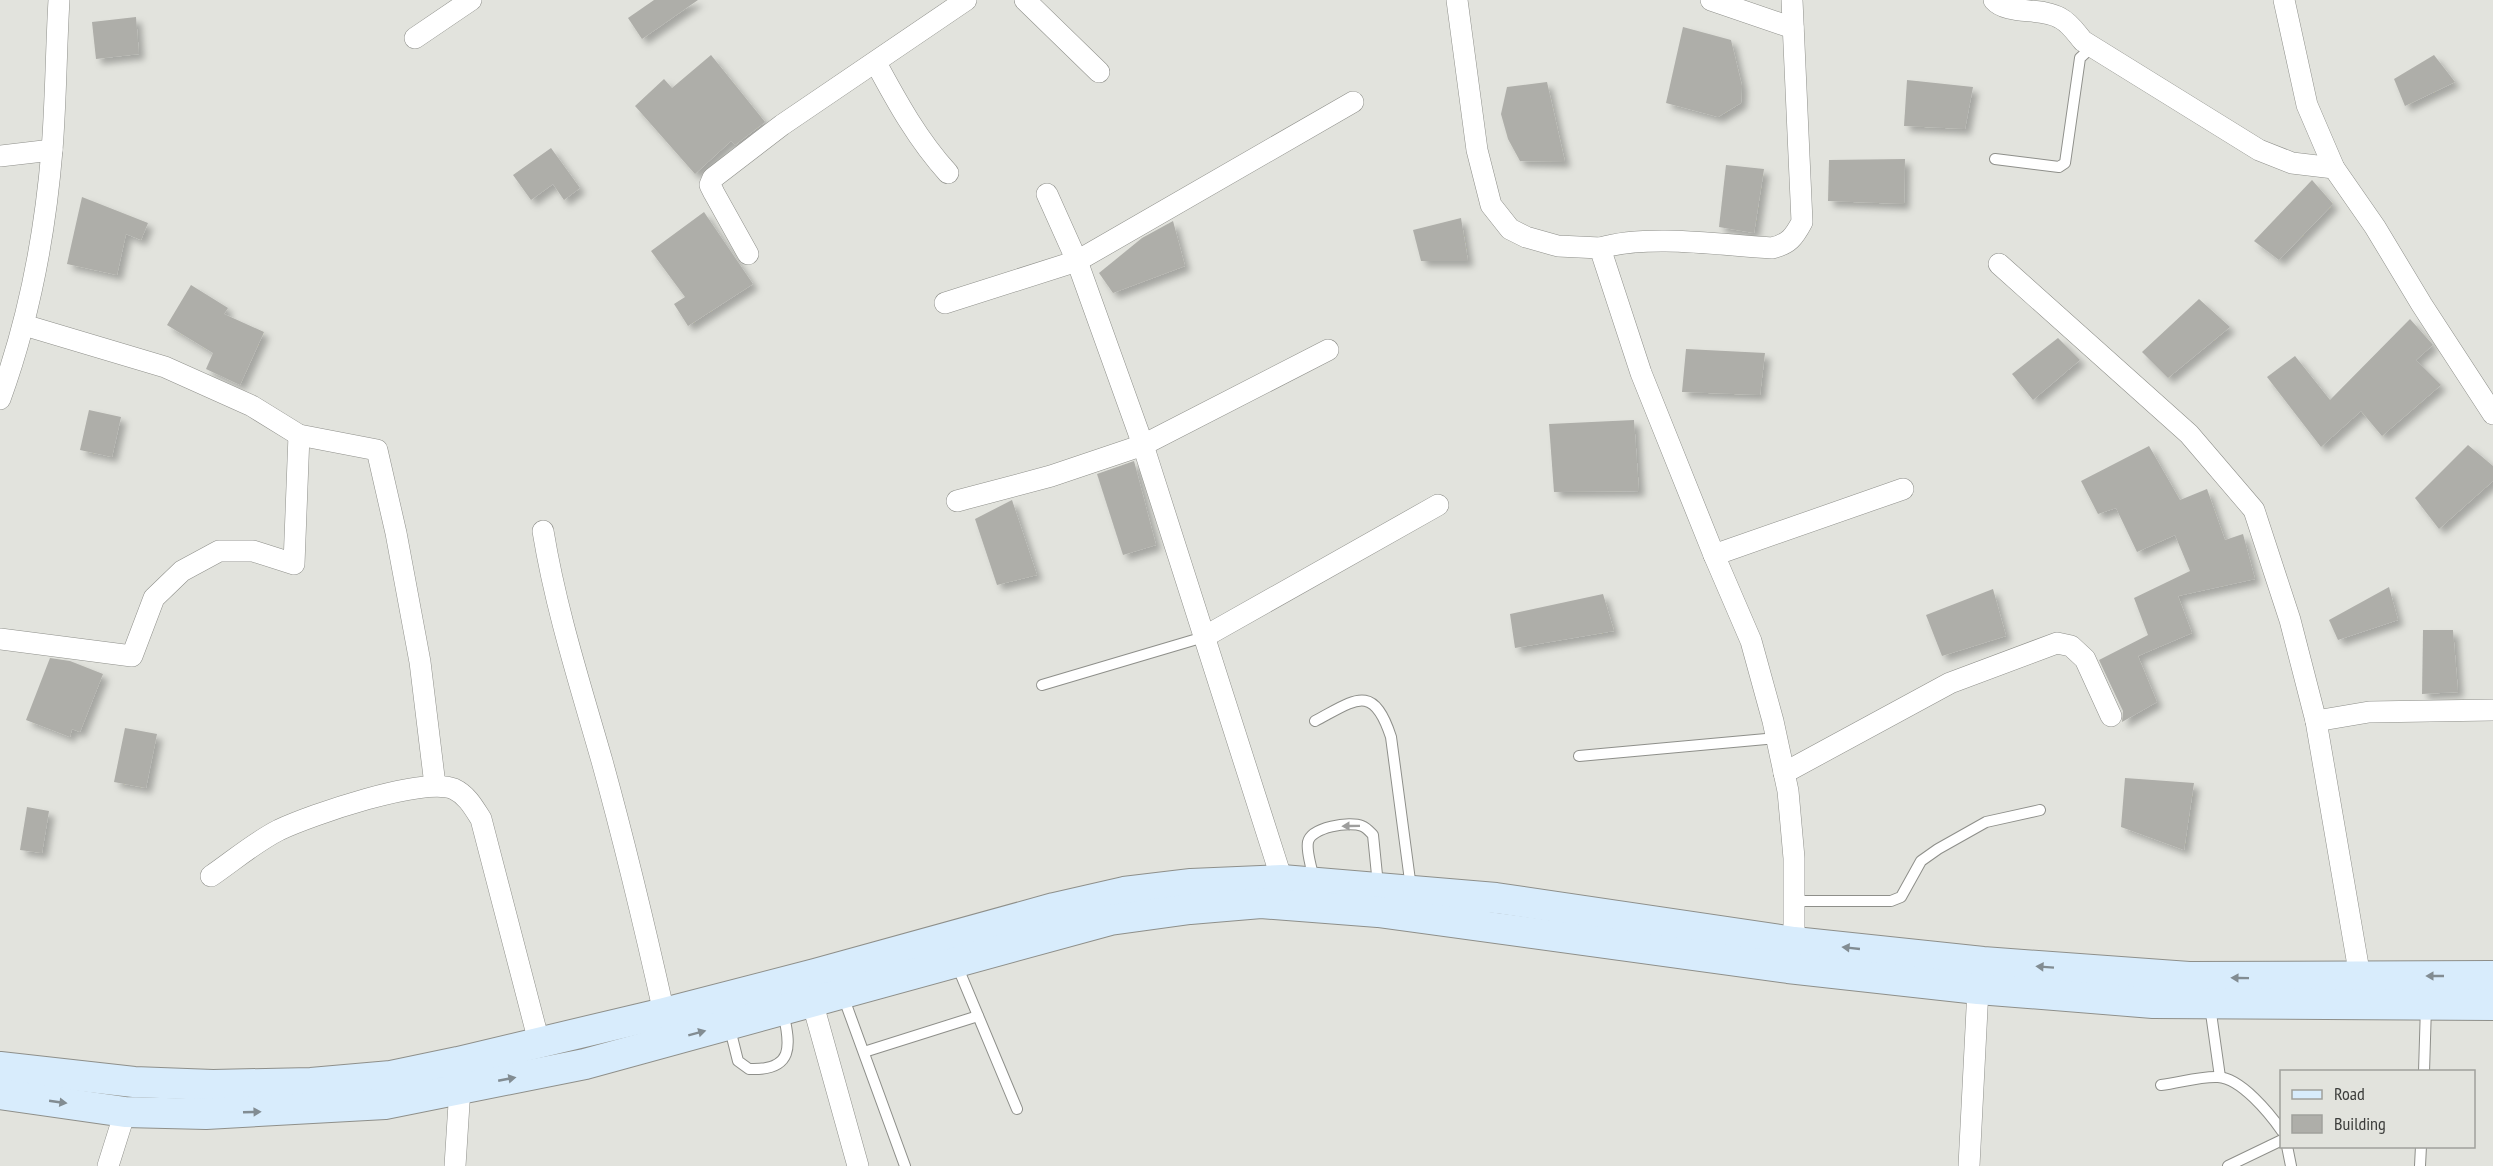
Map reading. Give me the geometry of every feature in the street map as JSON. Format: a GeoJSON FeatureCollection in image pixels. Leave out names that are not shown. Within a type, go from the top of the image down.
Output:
{"type":"FeatureCollection","features":[{"type":"Feature","properties":{"kind":"main road"},"geometry":{"type":"LineString","coordinates":[[0,1066],[145,1082],[213,1085],[311,1083],[391,1076],[664,1013],[815,974],[1043,910],[1114,895],[1191,884],[1282,880],[1496,898],[1978,989],[2153,1003],[2493,1005]]}},
{"type":"Feature","properties":{"kind":"main road"},"geometry":{"type":"LineString","coordinates":[[0,1094],[125,1112],[206,1114],[385,1104],[585,1064],[1110,920],[1190,909],[1261,903],[1378,912],[1791,955],[1983,962],[2189,977],[2493,976]]}},
{"type":"Feature","properties":{"kind":"street"},"geometry":{"type":"LineString","coordinates":[[0,399],[4,372],[24,325],[40,250],[52,150],[58,0]]}},
{"type":"Feature","properties":{"kind":"street"},"geometry":{"type":"LineString","coordinates":[[415,38],[471,0]]}},
{"type":"Feature","properties":{"kind":"street"},"geometry":{"type":"LineString","coordinates":[[748,254],[710,185],[712,178],[782,125],[966,0]]}},
{"type":"Feature","properties":{"kind":"street"},"geometry":{"type":"LineString","coordinates":[[1025,0],[1099,72]]}},
{"type":"Feature","properties":{"kind":"street"},"geometry":{"type":"LineString","coordinates":[[1456,0],[1477,150],[1491,205],[1510,229],[1526,237],[1558,246],[1600,248],[1621,242],[1772,248],[1783,245],[1794,238],[1802,222],[1792,0]]}},
{"type":"Feature","properties":{"kind":"street"},"geometry":{"type":"LineString","coordinates":[[1711,0],[1793,28]]}},
{"type":"Feature","properties":{"kind":"street"},"geometry":{"type":"LineString","coordinates":[[1994,0],[2003,7],[2044,11],[2061,18],[2084,42],[2259,150],[2292,163],[2334,168]]}},
{"type":"Feature","properties":{"kind":"street"},"geometry":{"type":"LineString","coordinates":[[2284,0],[2307,105],[2334,168],[2375,227],[2493,414]]}},
{"type":"Feature","properties":{"kind":"street"},"geometry":{"type":"LineString","coordinates":[[876,63],[927,149],[948,173]]}},
{"type":"Feature","properties":{"kind":"street"},"geometry":{"type":"LineString","coordinates":[[945,303],[1077,261],[1353,102]]}},
{"type":"Feature","properties":{"kind":"street"},"geometry":{"type":"LineString","coordinates":[[0,156],[52,150]]}},
{"type":"Feature","properties":{"kind":"street"},"geometry":{"type":"LineString","coordinates":[[1047,194],[1077,261],[1143,445],[1282,880]]}},
{"type":"Feature","properties":{"kind":"street"},"geometry":{"type":"LineString","coordinates":[[1600,248],[1641,373],[1751,641],[1777,738],[1788,790],[1794,858],[1791,955]]}},
{"type":"Feature","properties":{"kind":"street"},"geometry":{"type":"LineString","coordinates":[[1999,264],[2189,434],[2254,510],[2290,620],[2316,721],[2360,977]]}},
{"type":"Feature","properties":{"kind":"street"},"geometry":{"type":"LineString","coordinates":[[24,325],[165,367],[252,406],[299,435],[377,450],[396,533],[420,662],[435,785]]}},
{"type":"Feature","properties":{"kind":"street"},"geometry":{"type":"LineString","coordinates":[[957,501],[1051,476],[1143,445],[1328,350]]}},
{"type":"Feature","properties":{"kind":"street"},"geometry":{"type":"LineString","coordinates":[[0,639],[132,656],[154,598],[182,572],[219,551],[253,551],[294,564],[299,435]]}},
{"type":"Feature","properties":{"kind":"street"},"geometry":{"type":"LineString","coordinates":[[1714,555],[1903,489]]}},
{"type":"Feature","properties":{"kind":"street"},"geometry":{"type":"LineString","coordinates":[[1204,637],[1438,505]]}},
{"type":"Feature","properties":{"kind":"street"},"geometry":{"type":"LineString","coordinates":[[543,531],[553,590],[602,763],[648,940],[664,1013]]}},
{"type":"Feature","properties":{"kind":"street"},"geometry":{"type":"LineString","coordinates":[[1784,772],[1950,683],[2057,643],[2071,646],[2085,659],[2111,716]]}},
{"type":"Feature","properties":{"kind":"street"},"geometry":{"type":"LineString","coordinates":[[2316,721],[2370,712],[2493,710]]}},
{"type":"Feature","properties":{"kind":"street"},"geometry":{"type":"LineString","coordinates":[[211,876],[278,831],[387,793],[435,785],[455,789],[470,801],[481,819],[539,1042]]}},
{"type":"Feature","properties":{"kind":"street"},"geometry":{"type":"LineString","coordinates":[[1969,1166],[1978,989]]}},
{"type":"Feature","properties":{"kind":"street"},"geometry":{"type":"LineString","coordinates":[[812,1001],[858,1166]]}},
{"type":"Feature","properties":{"kind":"street"},"geometry":{"type":"LineString","coordinates":[[455,1166],[460,1088]]}},
{"type":"Feature","properties":{"kind":"street"},"geometry":{"type":"LineString","coordinates":[[108,1166],[125,1112]]}},
{"type":"Feature","properties":{"kind":"lane"},"geometry":{"type":"LineString","coordinates":[[1995,159],[2059,167],[2065,164],[2080,58],[2092,47]]}},
{"type":"Feature","properties":{"kind":"lane"},"geometry":{"type":"LineString","coordinates":[[1042,685],[1204,637]]}},
{"type":"Feature","properties":{"kind":"lane"},"geometry":{"type":"LineString","coordinates":[[1315,721],[1352,702],[1367,700],[1377,706],[1386,721],[1391,737],[1412,892]]}},
{"type":"Feature","properties":{"kind":"lane"},"geometry":{"type":"LineString","coordinates":[[1579,756],[1777,738]]}},
{"type":"Feature","properties":{"kind":"lane"},"geometry":{"type":"LineString","coordinates":[[1794,901],[1892,901],[1902,897],[1921,861],[1938,849],[1986,822],[2040,810]]}},
{"type":"Feature","properties":{"kind":"lane"},"geometry":{"type":"LineString","coordinates":[[1315,883],[1308,843],[1312,834],[1318,830],[1355,824],[1365,827],[1373,835],[1378,889]]}},
{"type":"Feature","properties":{"kind":"lane"},"geometry":{"type":"LineString","coordinates":[[956,963],[1017,1108]]}},
{"type":"Feature","properties":{"kind":"lane"},"geometry":{"type":"LineString","coordinates":[[842,993],[905,1166]]}},
{"type":"Feature","properties":{"kind":"lane"},"geometry":{"type":"LineString","coordinates":[[2209,1003],[2220,1077]]}},
{"type":"Feature","properties":{"kind":"lane"},"geometry":{"type":"LineString","coordinates":[[2424,1070],[2426,1006]]}},
{"type":"Feature","properties":{"kind":"lane"},"geometry":{"type":"LineString","coordinates":[[729,1025],[738,1061],[749,1069],[772,1066],[783,1060],[789,1048],[782,1009]]}},
{"type":"Feature","properties":{"kind":"lane"},"geometry":{"type":"LineString","coordinates":[[864,1052],[978,1016]]}},
{"type":"Feature","properties":{"kind":"lane"},"geometry":{"type":"LineString","coordinates":[[2161,1085],[2220,1077],[2256,1098],[2270,1112],[2280,1128]]}},
{"type":"Feature","properties":{"kind":"lane"},"geometry":{"type":"LineString","coordinates":[[2228,1166],[2280,1141]]}},
{"type":"Feature","properties":{"kind":"lane"},"geometry":{"type":"LineString","coordinates":[[2287,1148],[2291,1166]]}},
{"type":"Feature","properties":{"kind":"lane"},"geometry":{"type":"LineString","coordinates":[[2420,1166],[2421,1148]]}},
{"type":"Feature","properties":{"kind":"building"},"geometry":{"type":"Polygon","coordinates":[[[654,0],[698,0],[642,39],[628,18],[654,0]]]}},
{"type":"Feature","properties":{"kind":"building"},"geometry":{"type":"Polygon","coordinates":[[[136,17],[139,54],[96,59],[92,22],[136,17]]]}},
{"type":"Feature","properties":{"kind":"building"},"geometry":{"type":"Polygon","coordinates":[[[1683,27],[1731,40],[1742,86],[1741,103],[1718,117],[1666,103],[1683,27]]]}},
{"type":"Feature","properties":{"kind":"building"},"geometry":{"type":"Polygon","coordinates":[[[711,55],[765,122],[735,145],[731,141],[695,174],[635,106],[664,79],[672,88],[711,55]]]}},
{"type":"Feature","properties":{"kind":"building"},"geometry":{"type":"Polygon","coordinates":[[[2434,55],[2455,82],[2405,106],[2394,79],[2434,55]]]}},
{"type":"Feature","properties":{"kind":"building"},"geometry":{"type":"Polygon","coordinates":[[[1907,80],[1973,87],[1965,129],[1904,126],[1907,80]]]}},
{"type":"Feature","properties":{"kind":"building"},"geometry":{"type":"Polygon","coordinates":[[[1547,82],[1565,162],[1520,161],[1508,139],[1501,114],[1507,87],[1547,82]]]}},
{"type":"Feature","properties":{"kind":"building"},"geometry":{"type":"Polygon","coordinates":[[[551,148],[580,188],[564,200],[553,184],[531,200],[513,175],[551,148]]]}},
{"type":"Feature","properties":{"kind":"building"},"geometry":{"type":"Polygon","coordinates":[[[1905,159],[1904,204],[1828,201],[1829,160],[1905,159]]]}},
{"type":"Feature","properties":{"kind":"building"},"geometry":{"type":"Polygon","coordinates":[[[1726,165],[1764,169],[1754,233],[1719,227],[1726,165]]]}},
{"type":"Feature","properties":{"kind":"building"},"geometry":{"type":"Polygon","coordinates":[[[2312,180],[2333,204],[2279,260],[2254,241],[2312,180]]]}},
{"type":"Feature","properties":{"kind":"building"},"geometry":{"type":"Polygon","coordinates":[[[82,197],[148,223],[141,240],[126,234],[117,275],[67,264],[82,197]]]}},
{"type":"Feature","properties":{"kind":"building"},"geometry":{"type":"Polygon","coordinates":[[[704,212],[753,284],[688,326],[674,304],[685,297],[651,251],[704,212]]]}},
{"type":"Feature","properties":{"kind":"building"},"geometry":{"type":"Polygon","coordinates":[[[1461,218],[1468,261],[1421,261],[1413,230],[1461,218]]]}},
{"type":"Feature","properties":{"kind":"building"},"geometry":{"type":"Polygon","coordinates":[[[1173,221],[1185,266],[1113,293],[1099,273],[1142,238],[1173,221]]]}},
{"type":"Feature","properties":{"kind":"building"},"geometry":{"type":"Polygon","coordinates":[[[191,285],[228,308],[224,314],[264,332],[240,385],[206,369],[213,353],[167,325],[191,285]]]}},
{"type":"Feature","properties":{"kind":"building"},"geometry":{"type":"Polygon","coordinates":[[[2199,299],[2230,327],[2168,378],[2142,352],[2199,299]]]}},
{"type":"Feature","properties":{"kind":"building"},"geometry":{"type":"Polygon","coordinates":[[[2410,319],[2433,345],[2416,360],[2441,385],[2382,436],[2361,411],[2321,447],[2267,377],[2295,356],[2330,400],[2410,319]]]}},
{"type":"Feature","properties":{"kind":"building"},"geometry":{"type":"Polygon","coordinates":[[[2058,338],[2080,360],[2033,400],[2012,374],[2058,338]]]}},
{"type":"Feature","properties":{"kind":"building"},"geometry":{"type":"Polygon","coordinates":[[[1686,349],[1765,353],[1760,395],[1682,392],[1686,349]]]}},
{"type":"Feature","properties":{"kind":"building"},"geometry":{"type":"Polygon","coordinates":[[[89,410],[121,417],[112,457],[80,450],[89,410]]]}},
{"type":"Feature","properties":{"kind":"building"},"geometry":{"type":"Polygon","coordinates":[[[1634,420],[1639,491],[1554,492],[1549,424],[1634,420]]]}},
{"type":"Feature","properties":{"kind":"building"},"geometry":{"type":"Polygon","coordinates":[[[2468,445],[2493,466],[2493,481],[2439,529],[2415,498],[2468,445]]]}},
{"type":"Feature","properties":{"kind":"building"},"geometry":{"type":"Polygon","coordinates":[[[2149,446],[2180,500],[2207,489],[2225,540],[2243,534],[2255,579],[2178,596],[2192,633],[2138,656],[2157,702],[2122,722],[2123,711],[2099,660],[2148,635],[2134,598],[2190,571],[2175,535],[2137,552],[2116,508],[2098,514],[2081,481],[2149,446]]]}},
{"type":"Feature","properties":{"kind":"building"},"geometry":{"type":"Polygon","coordinates":[[[1134,461],[1156,545],[1123,555],[1097,474],[1134,461]]]}},
{"type":"Feature","properties":{"kind":"building"},"geometry":{"type":"Polygon","coordinates":[[[1012,500],[1037,575],[997,585],[975,519],[1012,500]]]}},
{"type":"Feature","properties":{"kind":"building"},"geometry":{"type":"Polygon","coordinates":[[[2389,587],[2398,620],[2338,640],[2329,620],[2389,587]]]}},
{"type":"Feature","properties":{"kind":"building"},"geometry":{"type":"Polygon","coordinates":[[[1993,589],[2006,636],[1942,656],[1926,615],[1993,589]]]}},
{"type":"Feature","properties":{"kind":"building"},"geometry":{"type":"Polygon","coordinates":[[[1603,594],[1614,631],[1515,648],[1510,614],[1603,594]]]}},
{"type":"Feature","properties":{"kind":"building"},"geometry":{"type":"Polygon","coordinates":[[[2423,630],[2453,630],[2458,692],[2422,694],[2423,630]]]}},
{"type":"Feature","properties":{"kind":"building"},"geometry":{"type":"Polygon","coordinates":[[[50,658],[70,661],[103,674],[80,732],[72,729],[70,737],[26,720],[50,658]]]}},
{"type":"Feature","properties":{"kind":"building"},"geometry":{"type":"Polygon","coordinates":[[[125,728],[157,734],[146,788],[114,782],[125,728]]]}},
{"type":"Feature","properties":{"kind":"building"},"geometry":{"type":"Polygon","coordinates":[[[2125,778],[2194,783],[2184,850],[2121,827],[2125,778]]]}},
{"type":"Feature","properties":{"kind":"building"},"geometry":{"type":"Polygon","coordinates":[[[27,807],[49,811],[42,853],[20,850],[27,807]]]}}]}
